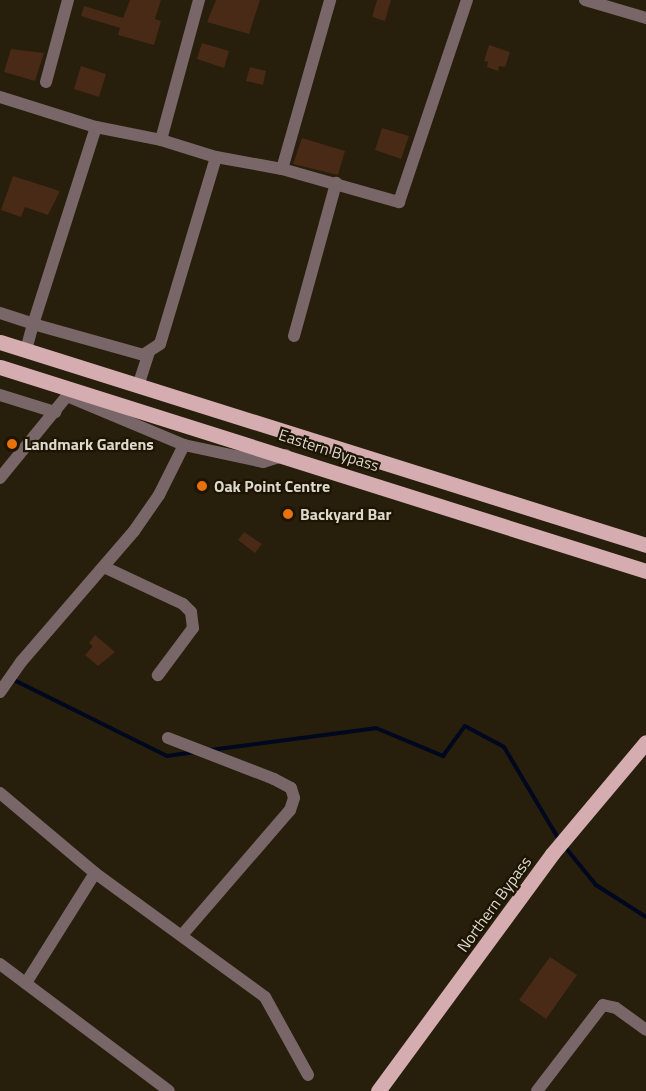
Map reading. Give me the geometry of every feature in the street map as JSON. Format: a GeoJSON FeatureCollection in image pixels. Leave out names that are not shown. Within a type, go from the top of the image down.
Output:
{"type":"FeatureCollection","features":[{"type":"Feature","properties":{"kind":"main road","name":"Eastern Bypass"},"geometry":{"type":"LineString","coordinates":[[0,342],[646,545]]}},
{"type":"Feature","properties":{"kind":"main road","name":"Eastern Bypass"},"geometry":{"type":"LineString","coordinates":[[0,367],[69,393],[286,455],[646,571]]}},
{"type":"Feature","properties":{"kind":"main road","name":"Northern Bypass"},"geometry":{"type":"LineString","coordinates":[[378,1091],[567,834],[646,742]]}},
{"type":"Feature","properties":{"kind":"street"},"geometry":{"type":"LineString","coordinates":[[46,82],[68,0]]}},
{"type":"Feature","properties":{"kind":"street"},"geometry":{"type":"LineString","coordinates":[[161,140],[199,0]]}},
{"type":"Feature","properties":{"kind":"street"},"geometry":{"type":"LineString","coordinates":[[282,169],[330,0]]}},
{"type":"Feature","properties":{"kind":"street"},"geometry":{"type":"LineString","coordinates":[[0,97],[96,127],[161,140],[216,157],[282,169],[399,202],[467,0]]}},
{"type":"Feature","properties":{"kind":"street"},"geometry":{"type":"LineString","coordinates":[[585,0],[646,18]]}},
{"type":"Feature","properties":{"kind":"street"},"geometry":{"type":"LineString","coordinates":[[26,350],[96,127]]}},
{"type":"Feature","properties":{"kind":"street"},"geometry":{"type":"LineString","coordinates":[[0,313],[130,353],[149,352],[160,344],[216,157]]}},
{"type":"Feature","properties":{"kind":"street"},"geometry":{"type":"LineString","coordinates":[[294,336],[336,183]]}},
{"type":"Feature","properties":{"kind":"street"},"geometry":{"type":"LineString","coordinates":[[138,386],[149,352]]}},
{"type":"Feature","properties":{"kind":"street"},"geometry":{"type":"LineString","coordinates":[[0,478],[69,393],[184,445],[262,462],[286,455]]}},
{"type":"Feature","properties":{"kind":"street"},"geometry":{"type":"LineString","coordinates":[[0,395],[54,412]]}},
{"type":"Feature","properties":{"kind":"street"},"geometry":{"type":"LineString","coordinates":[[0,693],[21,662],[104,567],[159,495],[184,445]]}},
{"type":"Feature","properties":{"kind":"street"},"geometry":{"type":"LineString","coordinates":[[104,567],[183,604],[191,612],[193,628],[158,675]]}},
{"type":"Feature","properties":{"kind":"street"},"geometry":{"type":"LineString","coordinates":[[168,738],[273,779],[291,788],[294,798],[290,810],[182,935]]}},
{"type":"Feature","properties":{"kind":"street"},"geometry":{"type":"LineString","coordinates":[[0,793],[95,873],[265,998],[308,1075]]}},
{"type":"Feature","properties":{"kind":"street"},"geometry":{"type":"LineString","coordinates":[[26,983],[95,873]]}},
{"type":"Feature","properties":{"kind":"street"},"geometry":{"type":"LineString","coordinates":[[0,964],[169,1091]]}},
{"type":"Feature","properties":{"kind":"street"},"geometry":{"type":"LineString","coordinates":[[537,1091],[603,1005],[616,1008],[646,1030]]}},
{"type":"Feature","properties":{"kind":"building"},"geometry":{"type":"Polygon","coordinates":[[[130,0],[161,0],[155,19],[161,21],[154,45],[118,35],[120,28],[81,16],[84,6],[123,18],[130,0]]]}},
{"type":"Feature","properties":{"kind":"building"},"geometry":{"type":"Polygon","coordinates":[[[216,0],[260,0],[249,34],[207,22],[216,0]]]}},
{"type":"Feature","properties":{"kind":"building"},"geometry":{"type":"Polygon","coordinates":[[[377,0],[391,0],[385,21],[372,17],[377,0]]]}},
{"type":"Feature","properties":{"kind":"building"},"geometry":{"type":"Polygon","coordinates":[[[202,43],[229,51],[224,68],[197,59],[202,43]]]}},
{"type":"Feature","properties":{"kind":"building"},"geometry":{"type":"Polygon","coordinates":[[[489,45],[510,52],[505,67],[499,66],[498,71],[487,67],[488,62],[484,61],[489,45]]]}},
{"type":"Feature","properties":{"kind":"building"},"geometry":{"type":"Polygon","coordinates":[[[11,49],[44,53],[35,81],[4,72],[11,49]]]}},
{"type":"Feature","properties":{"kind":"building"},"geometry":{"type":"Polygon","coordinates":[[[81,66],[106,74],[99,97],[74,89],[81,66]]]}},
{"type":"Feature","properties":{"kind":"building"},"geometry":{"type":"Polygon","coordinates":[[[250,67],[266,71],[263,85],[246,81],[250,67]]]}},
{"type":"Feature","properties":{"kind":"building"},"geometry":{"type":"Polygon","coordinates":[[[382,128],[409,136],[401,159],[375,150],[382,128]]]}},
{"type":"Feature","properties":{"kind":"building"},"geometry":{"type":"Polygon","coordinates":[[[302,138],[345,151],[338,175],[293,164],[302,138]]]}},
{"type":"Feature","properties":{"kind":"building"},"geometry":{"type":"Polygon","coordinates":[[[13,176],[60,191],[48,215],[25,207],[21,217],[1,210],[13,176]]]}},
{"type":"Feature","properties":{"kind":"building"},"geometry":{"type":"Polygon","coordinates":[[[244,532],[262,544],[255,553],[238,540],[244,532]]]}},
{"type":"Feature","properties":{"kind":"building"},"geometry":{"type":"Polygon","coordinates":[[[95,635],[115,652],[98,666],[85,655],[93,646],[89,643],[95,635]]]}},
{"type":"Feature","properties":{"kind":"building"},"geometry":{"type":"Polygon","coordinates":[[[550,957],[577,975],[546,1019],[519,1000],[550,957]]]}},
{"type":"Feature","properties":{"kind":"waterway"},"geometry":{"type":"LineString","coordinates":[[12,679],[167,756],[194,752]]}},
{"type":"Feature","properties":{"kind":"waterway"},"geometry":{"type":"LineString","coordinates":[[210,750],[376,728],[443,756],[465,726],[504,747],[558,838]]}},
{"type":"Feature","properties":{"kind":"waterway"},"geometry":{"type":"LineString","coordinates":[[565,847],[596,885],[646,917]]}},
{"type":"Feature","properties":{"kind":"place","name":"Landmark Gardens"},"geometry":{"type":"Point","coordinates":[12,444]}},
{"type":"Feature","properties":{"kind":"place","name":"Oak Point Centre"},"geometry":{"type":"Point","coordinates":[202,486]}},
{"type":"Feature","properties":{"kind":"place","name":"Backyard Bar"},"geometry":{"type":"Point","coordinates":[288,514]}}]}
